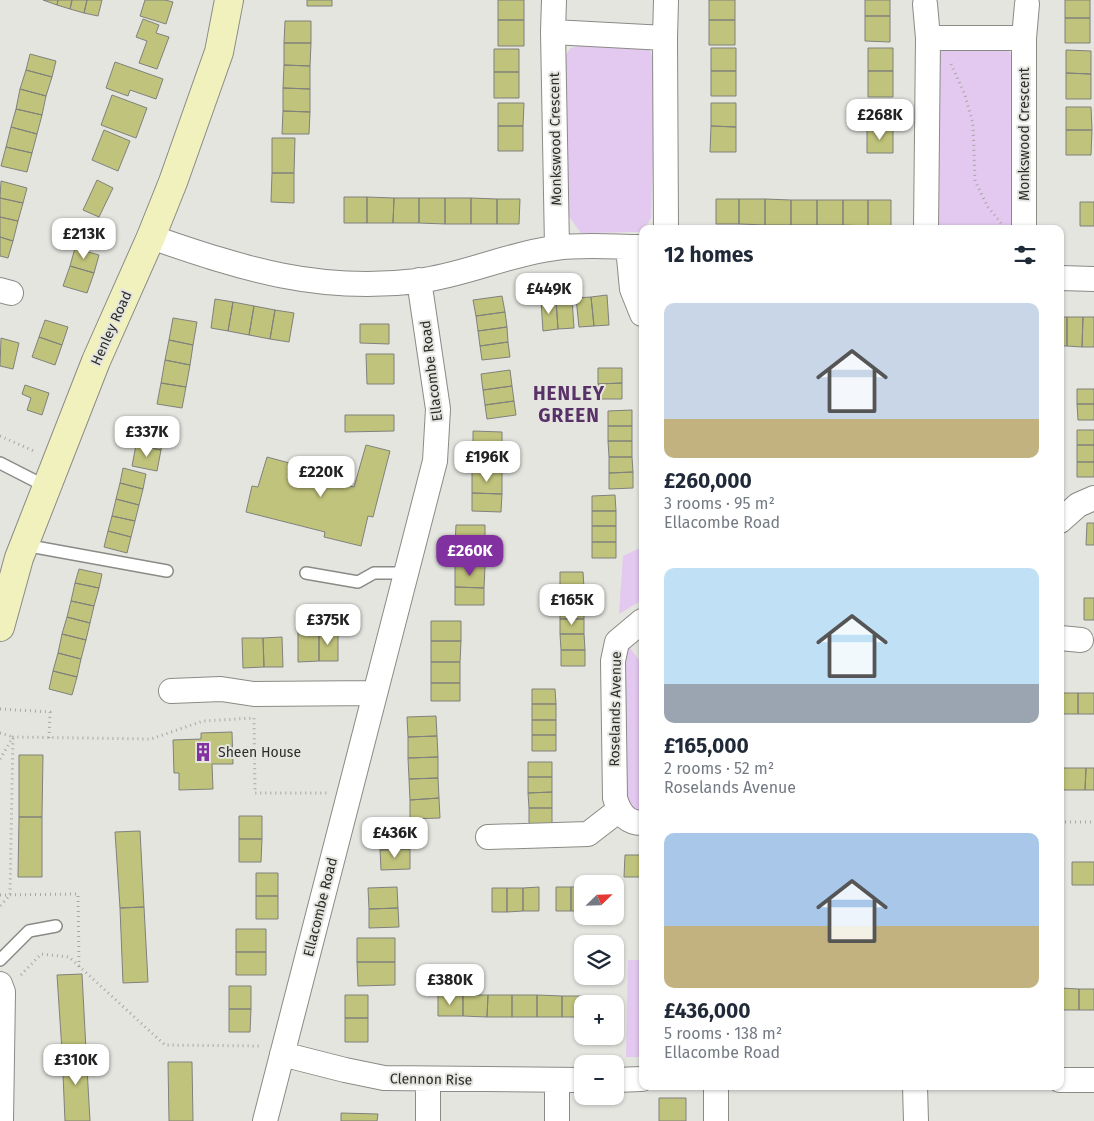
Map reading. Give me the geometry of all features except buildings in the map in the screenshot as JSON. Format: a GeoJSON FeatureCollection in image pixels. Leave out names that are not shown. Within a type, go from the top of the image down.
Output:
{"type":"FeatureCollection","features":[{"type":"Feature","properties":{"kind":"main road","name":"Henley Road"},"geometry":{"type":"LineString","coordinates":[[0,627],[24,545],[96,362],[151,237],[219,52],[229,0]]}},
{"type":"Feature","properties":{"kind":"street","name":"Monkswood Crescent"},"geometry":{"type":"LineString","coordinates":[[554,0],[556,247]]}},
{"type":"Feature","properties":{"kind":"street"},"geometry":{"type":"LineString","coordinates":[[666,0],[666,225]]}},
{"type":"Feature","properties":{"kind":"street"},"geometry":{"type":"LineString","coordinates":[[925,4],[934,38],[926,225]]}},
{"type":"Feature","properties":{"kind":"street","name":"Monkswood Crescent"},"geometry":{"type":"LineString","coordinates":[[1015,225],[1027,4]]}},
{"type":"Feature","properties":{"kind":"street"},"geometry":{"type":"LineString","coordinates":[[554,32],[665,38]]}},
{"type":"Feature","properties":{"kind":"street"},"geometry":{"type":"LineString","coordinates":[[934,38],[1024,38]]}},
{"type":"Feature","properties":{"kind":"street"},"geometry":{"type":"LineString","coordinates":[[151,237],[226,262],[277,276],[320,282],[358,284],[419,280],[556,247],[635,247],[632,289],[639,306]]}},
{"type":"Feature","properties":{"kind":"street"},"geometry":{"type":"LineString","coordinates":[[1064,278],[1094,278]]}},
{"type":"Feature","properties":{"kind":"street","name":"Ellacombe Road"},"geometry":{"type":"LineString","coordinates":[[265,1121],[435,461],[438,409],[419,280]]}},
{"type":"Feature","properties":{"kind":"street"},"geometry":{"type":"LineString","coordinates":[[1064,517],[1078,505],[1094,498]]}},
{"type":"Feature","properties":{"kind":"street","name":"Roselands Avenue"},"geometry":{"type":"LineString","coordinates":[[618,810],[615,798],[614,650],[617,642],[639,623]]}},
{"type":"Feature","properties":{"kind":"street"},"geometry":{"type":"LineString","coordinates":[[171,691],[222,689],[254,694],[375,693]]}},
{"type":"Feature","properties":{"kind":"street"},"geometry":{"type":"LineString","coordinates":[[488,837],[588,834],[618,810],[625,818],[639,822]]}},
{"type":"Feature","properties":{"kind":"street"},"geometry":{"type":"LineString","coordinates":[[0,985],[1,1121]]}},
{"type":"Feature","properties":{"kind":"street","name":"Clennon Rise"},"geometry":{"type":"LineString","coordinates":[[283,1051],[345,1070],[384,1078],[574,1080]]}},
{"type":"Feature","properties":{"kind":"street"},"geometry":{"type":"LineString","coordinates":[[428,1079],[428,1121]]}},
{"type":"Feature","properties":{"kind":"street"},"geometry":{"type":"LineString","coordinates":[[557,1121],[558,1080]]}},
{"type":"Feature","properties":{"kind":"street"},"geometry":{"type":"LineString","coordinates":[[624,1080],[639,1080]]}},
{"type":"Feature","properties":{"kind":"street"},"geometry":{"type":"LineString","coordinates":[[1064,1080],[1094,1080]]}},
{"type":"Feature","properties":{"kind":"street"},"geometry":{"type":"LineString","coordinates":[[716,1090],[716,1121]]}},
{"type":"Feature","properties":{"kind":"street"},"geometry":{"type":"LineString","coordinates":[[915,1090],[916,1121]]}},
{"type":"Feature","properties":{"kind":"lane"},"geometry":{"type":"LineString","coordinates":[[0,463],[47,487]]}},
{"type":"Feature","properties":{"kind":"lane"},"geometry":{"type":"LineString","coordinates":[[24,545],[167,571]]}},
{"type":"Feature","properties":{"kind":"lane"},"geometry":{"type":"LineString","coordinates":[[306,573],[358,582],[374,573],[406,573]]}},
{"type":"Feature","properties":{"kind":"lane"},"geometry":{"type":"LineString","coordinates":[[0,960],[29,931],[56,926]]}},
{"type":"Feature","properties":{"kind":"path"},"geometry":{"type":"LineString","coordinates":[[934,38],[965,95],[973,124],[975,180],[988,208],[1011,225]]}},
{"type":"Feature","properties":{"kind":"path"},"geometry":{"type":"LineString","coordinates":[[0,436],[57,460]]}},
{"type":"Feature","properties":{"kind":"path"},"geometry":{"type":"LineString","coordinates":[[0,709],[50,712],[49,738]]}},
{"type":"Feature","properties":{"kind":"path"},"geometry":{"type":"LineString","coordinates":[[0,733],[13,737],[151,739],[203,721],[254,718],[255,793],[330,793],[348,798]]}},
{"type":"Feature","properties":{"kind":"path"},"geometry":{"type":"LineString","coordinates":[[0,759],[13,737]]}},
{"type":"Feature","properties":{"kind":"path"},"geometry":{"type":"LineString","coordinates":[[0,906],[10,895],[13,737]]}},
{"type":"Feature","properties":{"kind":"path"},"geometry":{"type":"LineString","coordinates":[[1064,822],[1094,822]]}},
{"type":"Feature","properties":{"kind":"path"},"geometry":{"type":"LineString","coordinates":[[0,985],[12,983],[41,954],[69,957],[165,1045],[283,1051]]}},
{"type":"Feature","properties":{"kind":"shaded area"},"geometry":{"type":"Polygon","coordinates":[[[580,45],[645,46],[650,51],[656,66],[651,218],[647,225],[639,225],[638,232],[581,233],[568,215],[564,57],[571,48],[580,45]]]}},
{"type":"Feature","properties":{"kind":"shaded area"},"geometry":{"type":"Polygon","coordinates":[[[943,49],[1008,49],[1014,61],[1014,225],[936,225],[936,58],[943,49]]]}},
{"type":"Feature","properties":{"kind":"shaded area"},"geometry":{"type":"Polygon","coordinates":[[[639,548],[639,602],[619,614],[623,556],[639,548]]]}},
{"type":"Feature","properties":{"kind":"shaded area"},"geometry":{"type":"Polygon","coordinates":[[[627,644],[639,660],[639,815],[623,803],[621,653],[627,644]]]}},
{"type":"Feature","properties":{"kind":"shaded area"},"geometry":{"type":"Polygon","coordinates":[[[628,960],[639,960],[639,1057],[626,1057],[628,960]]]}},
{"type":"Feature","properties":{"kind":"place","name":"Sheen House"},"geometry":{"type":"Point","coordinates":[203,752]}},
{"type":"Feature","properties":{"kind":"district","name":"HENLEY GREEN"},"geometry":{"type":"Point","coordinates":[569,404]}}]}
